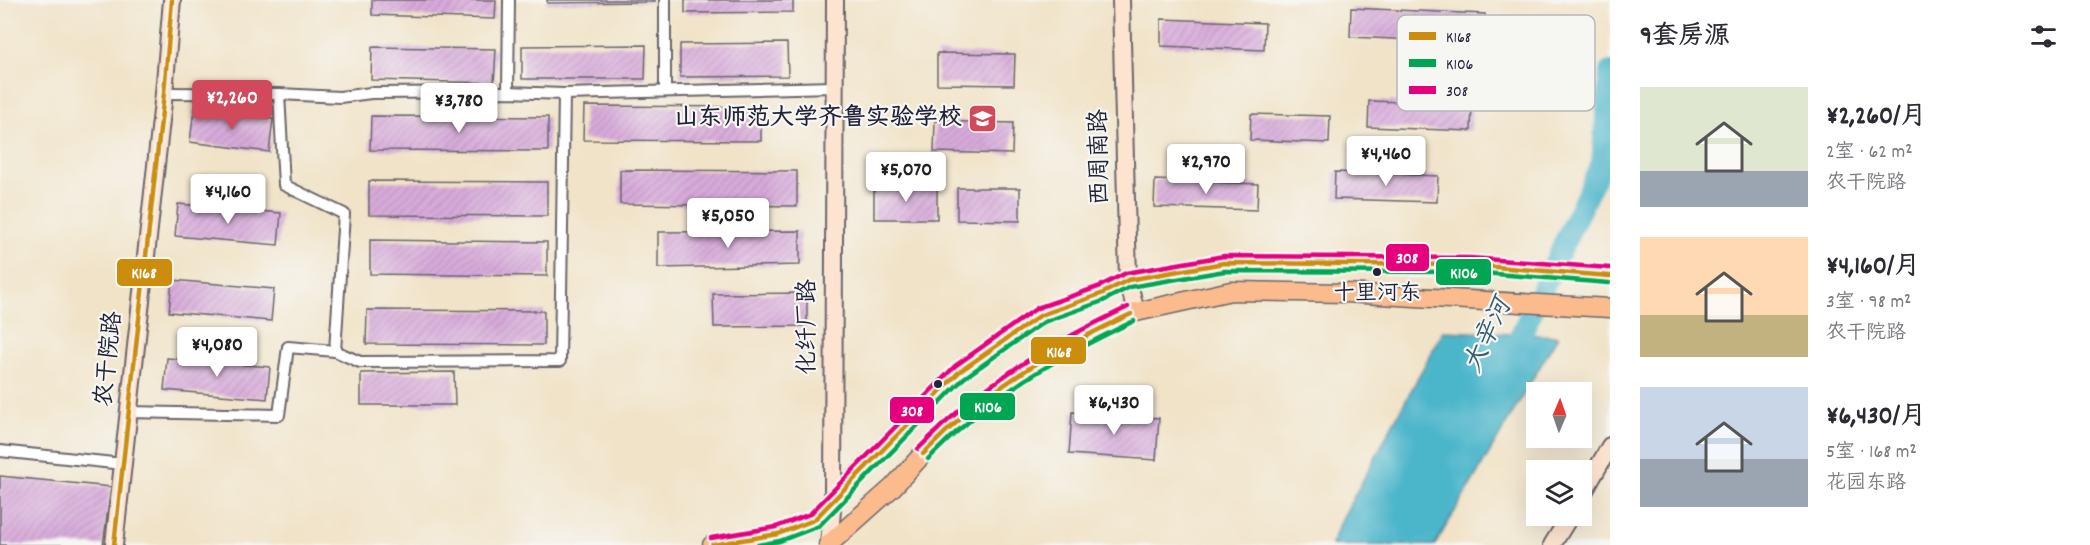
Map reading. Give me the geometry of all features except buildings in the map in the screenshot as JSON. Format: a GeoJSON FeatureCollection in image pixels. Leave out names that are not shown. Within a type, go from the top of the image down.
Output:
{"type":"FeatureCollection","features":[{"type":"Feature","properties":{"kind":"main road"},"geometry":{"type":"LineString","coordinates":[[712,545],[778,534],[814,520],[959,372],[1041,315],[1101,294],[1128,280],[1224,263],[1470,265],[1602,275]]}},
{"type":"Feature","properties":{"kind":"main road"},"geometry":{"type":"LineString","coordinates":[[829,545],[893,487],[932,444],[986,399],[1023,371],[1062,347],[1136,312],[1231,291],[1345,293],[1610,308]]}},
{"type":"Feature","properties":{"kind":"street","name":"农干院路"},"geometry":{"type":"LineString","coordinates":[[114,545],[164,93],[172,0]]}},
{"type":"Feature","properties":{"kind":"street"},"geometry":{"type":"LineString","coordinates":[[508,92],[509,0]]}},
{"type":"Feature","properties":{"kind":"street"},"geometry":{"type":"LineString","coordinates":[[665,0],[665,91]]}},
{"type":"Feature","properties":{"kind":"street","name":"化纤厂路"},"geometry":{"type":"LineString","coordinates":[[829,545],[833,499],[835,0]]}},
{"type":"Feature","properties":{"kind":"street","name":"西周南路"},"geometry":{"type":"LineString","coordinates":[[1121,0],[1128,280],[1136,312]]}},
{"type":"Feature","properties":{"kind":"street"},"geometry":{"type":"LineString","coordinates":[[164,93],[340,97],[371,93],[564,94],[834,87]]}},
{"type":"Feature","properties":{"kind":"street"},"geometry":{"type":"LineString","coordinates":[[279,94],[284,185],[344,214],[334,351]]}},
{"type":"Feature","properties":{"kind":"street"},"geometry":{"type":"LineString","coordinates":[[128,412],[279,415],[288,347],[334,351],[360,362],[560,361],[564,94]]}},
{"type":"Feature","properties":{"kind":"street"},"geometry":{"type":"LineString","coordinates":[[1592,478],[1610,446]]}},
{"type":"Feature","properties":{"kind":"street"},"geometry":{"type":"LineString","coordinates":[[0,451],[123,464]]}},
{"type":"Feature","properties":{"kind":"street"},"geometry":{"type":"LineString","coordinates":[[1552,545],[1564,526]]}},
{"type":"Feature","properties":{"kind":"water"},"geometry":{"type":"Polygon","coordinates":[[[1443,331],[1558,336],[1531,382],[1526,382],[1526,390],[1435,545],[1331,545],[1342,519],[1443,331]]]}},
{"type":"Feature","properties":{"kind":"waterway","name":"大辛河"},"geometry":{"type":"LineString","coordinates":[[1508,362],[1602,163],[1610,72]]}},
{"type":"Feature","properties":{"kind":"transit line","name":"K168"},"geometry":{"type":"LineString","coordinates":[[114,545],[164,93],[172,0]]}},
{"type":"Feature","properties":{"kind":"transit line","name":"308"},"geometry":{"type":"LineString","coordinates":[[711,538],[776,527],[810,514],[955,366],[1037,308],[1098,287],[1126,273],[1224,256],[1470,258],[1610,268]]}},
{"type":"Feature","properties":{"kind":"transit line","name":"K168"},"geometry":{"type":"LineString","coordinates":[[712,545],[778,534],[814,520],[959,372],[1041,315],[1101,294],[1128,280],[1224,263],[1470,265],[1610,276]]}},
{"type":"Feature","properties":{"kind":"transit line","name":"K106"},"geometry":{"type":"LineString","coordinates":[[758,545],[780,541],[819,526],[964,378],[1044,322],[1103,301],[1130,287],[1225,271],[1470,272],[1609,283]]}},
{"type":"Feature","properties":{"kind":"transit line","name":"308"},"geometry":{"type":"LineString","coordinates":[[918,449],[966,404],[1016,368],[1070,336],[1128,307]]}},
{"type":"Feature","properties":{"kind":"transit line","name":"K168"},"geometry":{"type":"LineString","coordinates":[[923,454],[971,410],[1020,374],[1073,343],[1131,314]]}},
{"type":"Feature","properties":{"kind":"transit line","name":"K106"},"geometry":{"type":"LineString","coordinates":[[928,459],[976,416],[1025,380],[1050,364],[1134,321]]}},
{"type":"Feature","properties":{"kind":"place","name":"山东师范大学齐鲁实验学校"},"geometry":{"type":"Point","coordinates":[983,119]}},
{"type":"Feature","properties":{"kind":"place","name":"十里河东"},"geometry":{"type":"Point","coordinates":[1377,272]}}]}
